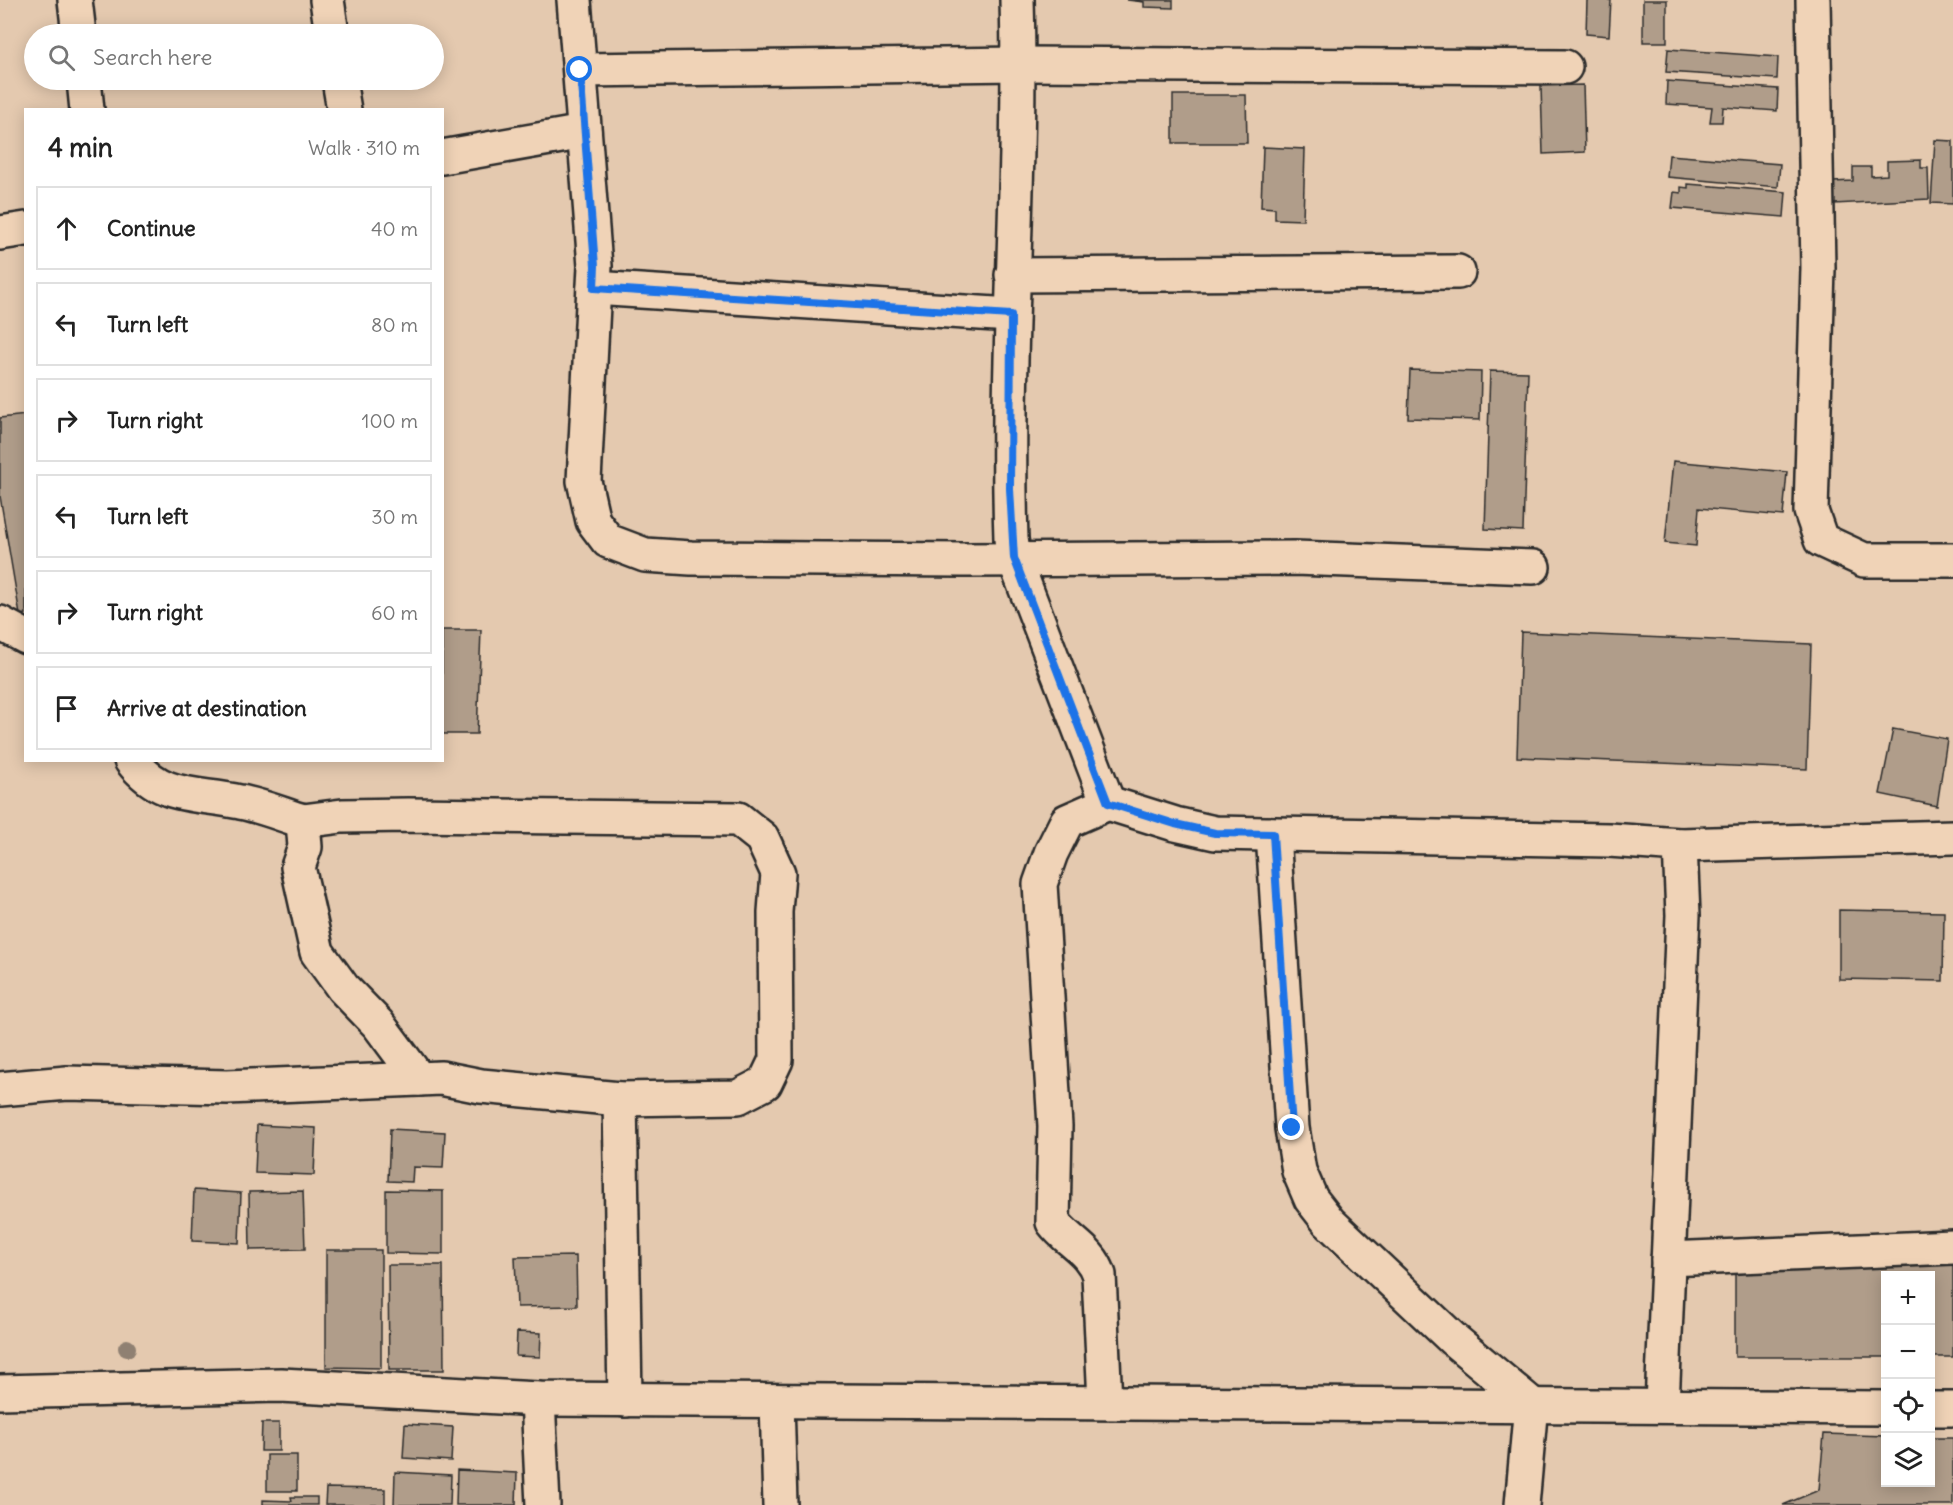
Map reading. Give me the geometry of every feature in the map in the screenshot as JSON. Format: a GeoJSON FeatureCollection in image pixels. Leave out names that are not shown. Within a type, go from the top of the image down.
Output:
{"type":"FeatureCollection","features":[{"type":"Feature","properties":{"kind":"street"},"geometry":{"type":"LineString","coordinates":[[75,0],[78,24]]}},
{"type":"Feature","properties":{"kind":"street"},"geometry":{"type":"LineString","coordinates":[[327,0],[331,24]]}},
{"type":"Feature","properties":{"kind":"street"},"geometry":{"type":"LineString","coordinates":[[574,0],[595,266],[584,481],[593,521],[608,540],[645,555],[680,557],[1295,558],[1533,567]]}},
{"type":"Feature","properties":{"kind":"street"},"geometry":{"type":"LineString","coordinates":[[1017,0],[1019,64],[1011,315],[1010,489],[1014,558],[1108,803]]}},
{"type":"Feature","properties":{"kind":"street"},"geometry":{"type":"LineString","coordinates":[[1813,0],[1818,268],[1811,510],[1821,540],[1864,560],[1953,560]]}},
{"type":"Feature","properties":{"kind":"street"},"geometry":{"type":"LineString","coordinates":[[580,70],[1019,64],[1565,67]]}},
{"type":"Feature","properties":{"kind":"street"},"geometry":{"type":"LineString","coordinates":[[85,90],[87,108]]}},
{"type":"Feature","properties":{"kind":"street"},"geometry":{"type":"LineString","coordinates":[[341,90],[344,108]]}},
{"type":"Feature","properties":{"kind":"street"},"geometry":{"type":"LineString","coordinates":[[444,157],[584,132]]}},
{"type":"Feature","properties":{"kind":"street"},"geometry":{"type":"LineString","coordinates":[[0,233],[24,229]]}},
{"type":"Feature","properties":{"kind":"street"},"geometry":{"type":"LineString","coordinates":[[1012,275],[1458,272]]}},
{"type":"Feature","properties":{"kind":"street"},"geometry":{"type":"LineString","coordinates":[[594,288],[1011,315]]}},
{"type":"Feature","properties":{"kind":"street"},"geometry":{"type":"LineString","coordinates":[[0,623],[24,636]]}},
{"type":"Feature","properties":{"kind":"street"},"geometry":{"type":"LineString","coordinates":[[0,1089],[67,1083],[227,1087],[441,1078],[481,1086],[620,1099],[738,1097],[765,1083],[776,1060],[775,912],[778,873],[762,838],[738,819],[408,815],[342,816],[303,821],[240,802],[191,797],[165,790],[138,770],[132,762]]}},
{"type":"Feature","properties":{"kind":"street"},"geometry":{"type":"LineString","coordinates":[[1105,1402],[1100,1275],[1096,1264],[1088,1254],[1062,1235],[1053,1222],[1055,1126],[1040,884],[1051,853],[1067,821],[1108,803],[1175,824],[1215,833],[1609,840],[1680,845],[1953,837]]}},
{"type":"Feature","properties":{"kind":"street"},"geometry":{"type":"LineString","coordinates":[[303,821],[305,846],[298,867],[317,952],[343,988],[392,1041],[419,1079]]}},
{"type":"Feature","properties":{"kind":"street"},"geometry":{"type":"LineString","coordinates":[[1273,834],[1292,1128],[1299,1171],[1311,1199],[1329,1222],[1368,1260],[1453,1339],[1531,1404]]}},
{"type":"Feature","properties":{"kind":"street"},"geometry":{"type":"LineString","coordinates":[[1662,1405],[1683,915],[1680,845]]}},
{"type":"Feature","properties":{"kind":"street"},"geometry":{"type":"LineString","coordinates":[[620,1099],[625,1400]]}},
{"type":"Feature","properties":{"kind":"street"},"geometry":{"type":"LineString","coordinates":[[1668,1258],[1953,1247]]}},
{"type":"Feature","properties":{"kind":"street"},"geometry":{"type":"LineString","coordinates":[[0,1392],[281,1385],[538,1399],[1881,1408]]}},
{"type":"Feature","properties":{"kind":"street"},"geometry":{"type":"LineString","coordinates":[[538,1399],[543,1505]]}},
{"type":"Feature","properties":{"kind":"street"},"geometry":{"type":"LineString","coordinates":[[777,1401],[780,1505]]}},
{"type":"Feature","properties":{"kind":"street"},"geometry":{"type":"LineString","coordinates":[[1522,1505],[1531,1404]]}},
{"type":"Feature","properties":{"kind":"street"},"geometry":{"type":"LineString","coordinates":[[1935,1408],[1953,1409]]}},
{"type":"Feature","properties":{"kind":"building"},"geometry":{"type":"Polygon","coordinates":[[[1127,0],[1173,0],[1173,8],[1144,7],[1144,2],[1127,0]]]}},
{"type":"Feature","properties":{"kind":"building"},"geometry":{"type":"Polygon","coordinates":[[[1587,0],[1611,0],[1609,36],[1586,34],[1587,0]]]}},
{"type":"Feature","properties":{"kind":"building"},"geometry":{"type":"Polygon","coordinates":[[[1643,0],[1667,0],[1667,42],[1643,42],[1643,0]]]}},
{"type":"Feature","properties":{"kind":"building"},"geometry":{"type":"Polygon","coordinates":[[[1668,49],[1778,57],[1777,79],[1666,72],[1668,49]]]}},
{"type":"Feature","properties":{"kind":"building"},"geometry":{"type":"Polygon","coordinates":[[[1667,81],[1778,89],[1777,111],[1723,107],[1722,122],[1710,122],[1712,107],[1666,104],[1667,81]]]}},
{"type":"Feature","properties":{"kind":"building"},"geometry":{"type":"Polygon","coordinates":[[[1583,85],[1585,152],[1543,154],[1541,86],[1583,85]]]}},
{"type":"Feature","properties":{"kind":"building"},"geometry":{"type":"Polygon","coordinates":[[[1173,95],[1246,95],[1247,143],[1173,143],[1173,95]]]}},
{"type":"Feature","properties":{"kind":"building"},"geometry":{"type":"Polygon","coordinates":[[[1935,140],[1953,141],[1953,204],[1931,203],[1935,140]]]}},
{"type":"Feature","properties":{"kind":"building"},"geometry":{"type":"Polygon","coordinates":[[[1263,147],[1305,149],[1303,220],[1275,219],[1275,208],[1261,207],[1263,147]]]}},
{"type":"Feature","properties":{"kind":"building"},"geometry":{"type":"Polygon","coordinates":[[[1669,155],[1780,164],[1778,187],[1667,177],[1669,155]]]}},
{"type":"Feature","properties":{"kind":"building"},"geometry":{"type":"Polygon","coordinates":[[[1921,160],[1921,168],[1928,168],[1929,199],[1834,204],[1833,182],[1853,181],[1853,167],[1871,167],[1871,176],[1887,175],[1887,161],[1921,160]]]}},
{"type":"Feature","properties":{"kind":"building"},"geometry":{"type":"Polygon","coordinates":[[[1688,184],[1786,192],[1784,217],[1672,208],[1674,192],[1681,193],[1681,187],[1688,188],[1688,184]]]}},
{"type":"Feature","properties":{"kind":"building"},"geometry":{"type":"Polygon","coordinates":[[[1410,370],[1481,372],[1480,420],[1408,418],[1410,370]]]}},
{"type":"Feature","properties":{"kind":"building"},"geometry":{"type":"Polygon","coordinates":[[[1490,371],[1528,372],[1523,531],[1485,529],[1490,371]]]}},
{"type":"Feature","properties":{"kind":"building"},"geometry":{"type":"Polygon","coordinates":[[[24,415],[24,614],[20,615],[0,496],[0,418],[24,415]]]}},
{"type":"Feature","properties":{"kind":"building"},"geometry":{"type":"Polygon","coordinates":[[[1673,461],[1787,472],[1783,516],[1699,508],[1696,546],[1665,543],[1673,461]]]}},
{"type":"Feature","properties":{"kind":"building"},"geometry":{"type":"Polygon","coordinates":[[[444,630],[481,630],[477,734],[444,734],[444,630]]]}},
{"type":"Feature","properties":{"kind":"building"},"geometry":{"type":"Polygon","coordinates":[[[1521,632],[1811,644],[1807,769],[1517,757],[1521,632]]]}},
{"type":"Feature","properties":{"kind":"building"},"geometry":{"type":"Polygon","coordinates":[[[1893,729],[1947,739],[1937,806],[1880,794],[1893,729]]]}},
{"type":"Feature","properties":{"kind":"building"},"geometry":{"type":"Polygon","coordinates":[[[1839,910],[1944,912],[1943,981],[1839,979],[1839,910]]]}},
{"type":"Feature","properties":{"kind":"building"},"geometry":{"type":"Polygon","coordinates":[[[257,1125],[316,1128],[314,1175],[255,1173],[257,1125]]]}},
{"type":"Feature","properties":{"kind":"building"},"geometry":{"type":"Polygon","coordinates":[[[390,1129],[445,1132],[443,1168],[413,1167],[412,1182],[388,1181],[390,1129]]]}},
{"type":"Feature","properties":{"kind":"building"},"geometry":{"type":"Polygon","coordinates":[[[194,1190],[241,1193],[239,1243],[192,1241],[194,1190]]]}},
{"type":"Feature","properties":{"kind":"building"},"geometry":{"type":"Polygon","coordinates":[[[386,1190],[443,1191],[443,1254],[386,1253],[386,1190]]]}},
{"type":"Feature","properties":{"kind":"building"},"geometry":{"type":"Polygon","coordinates":[[[303,1191],[305,1249],[250,1250],[249,1192],[303,1191]]]}},
{"type":"Feature","properties":{"kind":"building"},"geometry":{"type":"Polygon","coordinates":[[[326,1250],[381,1250],[381,1368],[326,1367],[326,1250]]]}},
{"type":"Feature","properties":{"kind":"building"},"geometry":{"type":"Polygon","coordinates":[[[576,1256],[577,1306],[517,1307],[515,1257],[576,1256]]]}},
{"type":"Feature","properties":{"kind":"building"},"geometry":{"type":"Polygon","coordinates":[[[1735,1257],[1953,1257],[1953,1357],[1935,1357],[1935,1271],[1881,1271],[1881,1357],[1735,1357],[1735,1257]]]}},
{"type":"Feature","properties":{"kind":"building"},"geometry":{"type":"Polygon","coordinates":[[[388,1265],[443,1265],[444,1370],[389,1370],[388,1265]]]}},
{"type":"Feature","properties":{"kind":"building"},"geometry":{"type":"Polygon","coordinates":[[[517,1332],[541,1333],[540,1357],[516,1356],[517,1332]]]}},
{"type":"Feature","properties":{"kind":"building"},"geometry":{"type":"Polygon","coordinates":[[[262,1423],[279,1423],[279,1451],[261,1451],[262,1423]]]}},
{"type":"Feature","properties":{"kind":"building"},"geometry":{"type":"Polygon","coordinates":[[[405,1424],[453,1427],[451,1461],[403,1458],[405,1424]]]}},
{"type":"Feature","properties":{"kind":"building"},"geometry":{"type":"Polygon","coordinates":[[[1824,1434],[1881,1436],[1881,1487],[1935,1487],[1935,1438],[1953,1438],[1953,1505],[1783,1505],[1819,1490],[1824,1434]]]}},
{"type":"Feature","properties":{"kind":"building"},"geometry":{"type":"Polygon","coordinates":[[[267,1455],[297,1455],[297,1491],[267,1491],[267,1455]]]}},
{"type":"Feature","properties":{"kind":"building"},"geometry":{"type":"Polygon","coordinates":[[[457,1470],[517,1473],[516,1505],[456,1505],[457,1470]]]}},
{"type":"Feature","properties":{"kind":"building"},"geometry":{"type":"Polygon","coordinates":[[[395,1472],[451,1475],[450,1505],[394,1505],[395,1472]]]}},
{"type":"Feature","properties":{"kind":"building"},"geometry":{"type":"Polygon","coordinates":[[[326,1488],[385,1489],[385,1505],[325,1505],[326,1488]]]}},
{"type":"Feature","properties":{"kind":"building"},"geometry":{"type":"Polygon","coordinates":[[[291,1497],[317,1497],[317,1505],[263,1505],[263,1500],[292,1501],[291,1497]]]}},
{"type":"Feature","properties":{"kind":"route"},"geometry":{"type":"LineString","coordinates":[[580,70],[595,266],[594,288],[1011,315],[1010,489],[1011,539],[1014,558],[1108,803],[1175,824],[1215,833],[1273,834],[1292,1128]]}}]}
